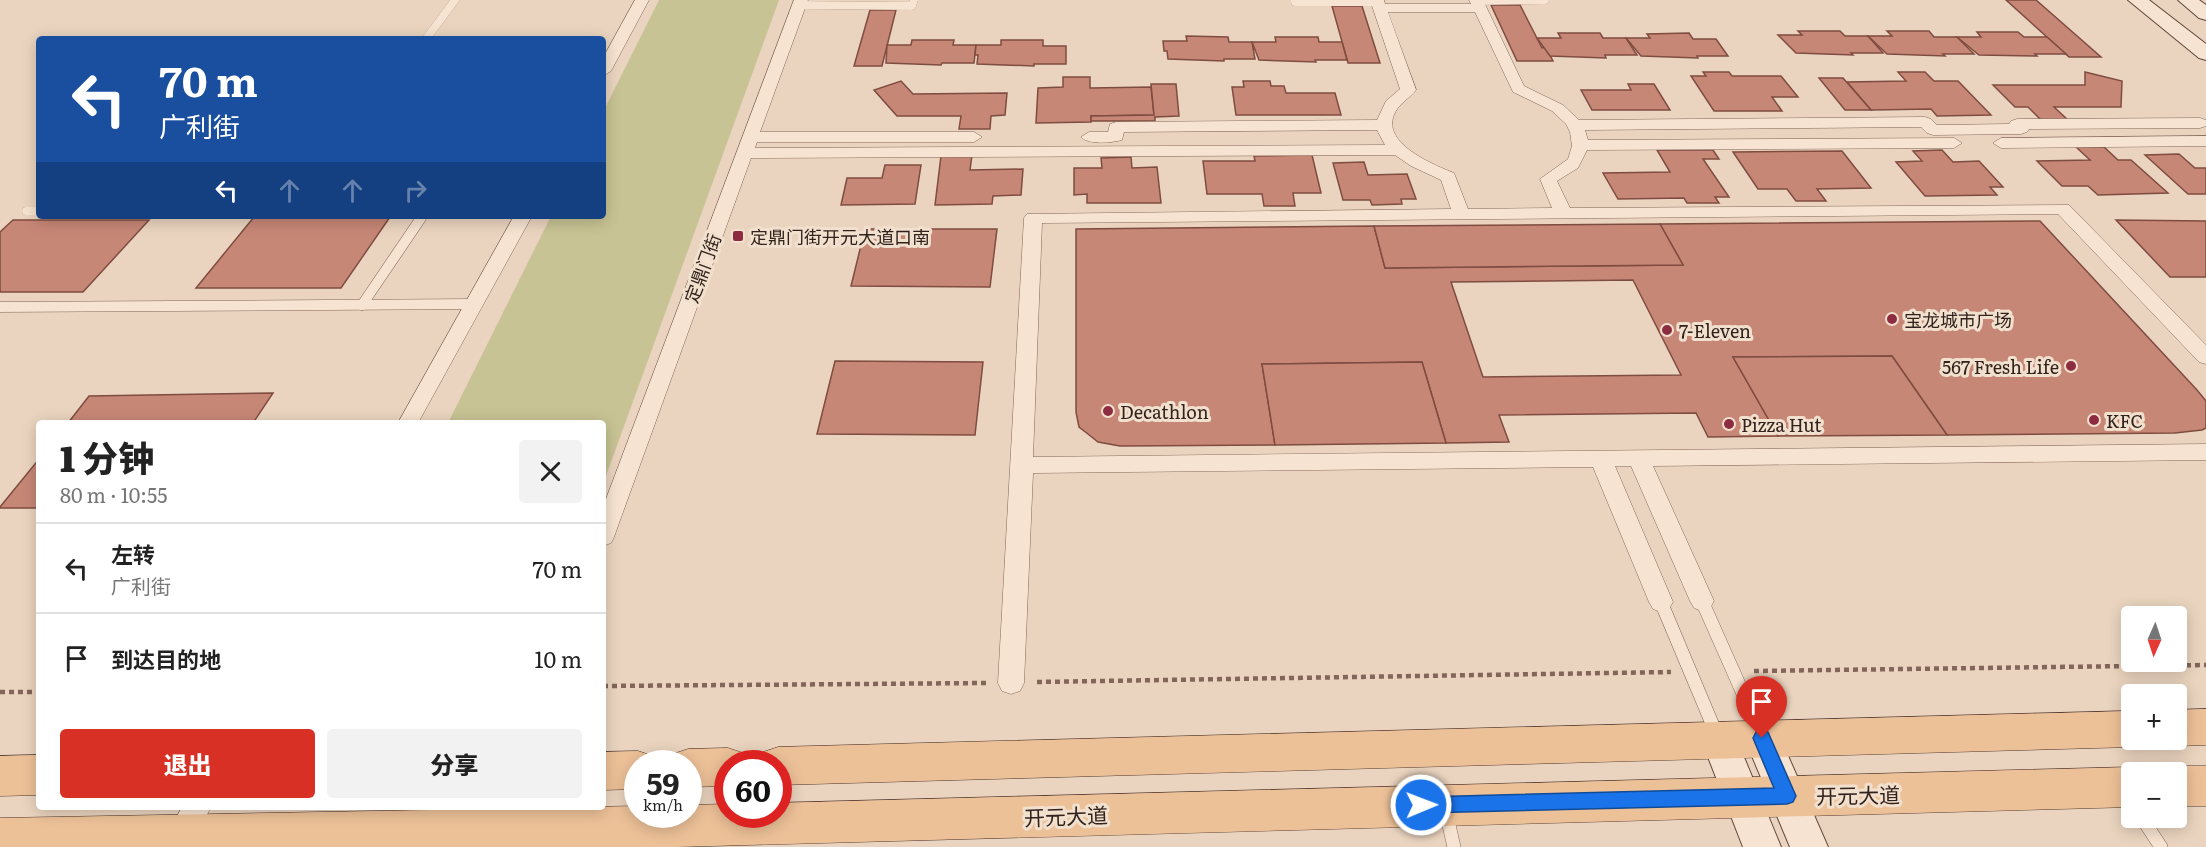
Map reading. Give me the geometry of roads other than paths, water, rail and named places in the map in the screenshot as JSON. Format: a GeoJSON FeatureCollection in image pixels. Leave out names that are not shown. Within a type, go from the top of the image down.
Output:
{"type":"FeatureCollection","features":[{"type":"Feature","properties":{"kind":"main road"},"geometry":{"type":"LineString","coordinates":[[2137,0],[2206,54]]}},
{"type":"Feature","properties":{"kind":"main road"},"geometry":{"type":"LineString","coordinates":[[2187,0],[2206,14]]}},
{"type":"Feature","properties":{"kind":"main road"},"geometry":{"type":"LineString","coordinates":[[2187,728],[2206,727]]}},
{"type":"Feature","properties":{"kind":"main road"},"geometry":{"type":"LineString","coordinates":[[792,766],[2121,729]]}},
{"type":"Feature","properties":{"kind":"main road"},"geometry":{"type":"LineString","coordinates":[[1762,738],[1809,847]]}},
{"type":"Feature","properties":{"kind":"main road"},"geometry":{"type":"LineString","coordinates":[[1719,739],[1761,847]]}},
{"type":"Feature","properties":{"kind":"main road"},"geometry":{"type":"LineString","coordinates":[[606,771],[624,770]]}},
{"type":"Feature","properties":{"kind":"main road"},"geometry":{"type":"LineString","coordinates":[[0,776],[36,775]]}},
{"type":"Feature","properties":{"kind":"main road"},"geometry":{"type":"LineString","coordinates":[[2187,786],[2206,786]]}},
{"type":"Feature","properties":{"kind":"main road","name":"开元大道"},"geometry":{"type":"LineString","coordinates":[[0,839],[184,830],[497,828],[1742,796],[2121,798]]}},
{"type":"Feature","properties":{"kind":"street"},"geometry":{"type":"LineString","coordinates":[[606,66],[642,0]]}},
{"type":"Feature","properties":{"kind":"street","name":"定鼎门街"},"geometry":{"type":"LineString","coordinates":[[606,529],[800,3]]}},
{"type":"Feature","properties":{"kind":"street"},"geometry":{"type":"LineString","coordinates":[[1461,214],[1448,177],[1420,165],[1398,150],[1386,133],[1384,116],[1391,102],[1408,90],[1378,3],[1477,3],[1518,89],[1546,100],[1567,116],[1579,133],[1580,151],[1570,167],[1548,179],[1563,213]]}},
{"type":"Feature","properties":{"kind":"street"},"geometry":{"type":"LineString","coordinates":[[1574,125],[1925,122],[1933,130],[2021,129],[2017,124],[2200,123]]}},
{"type":"Feature","properties":{"kind":"street"},"geometry":{"type":"LineString","coordinates":[[748,145],[1116,137],[1116,127],[1385,125]]}},
{"type":"Feature","properties":{"kind":"street"},"geometry":{"type":"LineString","coordinates":[[1580,145],[2206,141]]}},
{"type":"Feature","properties":{"kind":"street"},"geometry":{"type":"LineString","coordinates":[[748,145],[1398,150]]}},
{"type":"Feature","properties":{"kind":"street"},"geometry":{"type":"LineString","coordinates":[[1011,683],[1033,218],[2063,209],[2206,357]]}},
{"type":"Feature","properties":{"kind":"street"},"geometry":{"type":"LineString","coordinates":[[410,420],[521,219]]}},
{"type":"Feature","properties":{"kind":"street"},"geometry":{"type":"LineString","coordinates":[[1022,465],[2206,452]]}},
{"type":"Feature","properties":{"kind":"street"},"geometry":{"type":"LineString","coordinates":[[1601,459],[1661,602]]}},
{"type":"Feature","properties":{"kind":"street"},"geometry":{"type":"LineString","coordinates":[[1640,459],[1702,601]]}},
{"type":"Feature","properties":{"kind":"lane"},"geometry":{"type":"LineString","coordinates":[[428,36],[455,0]]}},
{"type":"Feature","properties":{"kind":"lane"},"geometry":{"type":"LineString","coordinates":[[800,3],[912,6],[914,0]]}},
{"type":"Feature","properties":{"kind":"lane"},"geometry":{"type":"LineString","coordinates":[[1295,0],[1295,2],[1378,3]]}},
{"type":"Feature","properties":{"kind":"lane"},"geometry":{"type":"LineString","coordinates":[[1477,3],[1545,0]]}},
{"type":"Feature","properties":{"kind":"lane"},"geometry":{"type":"LineString","coordinates":[[26,212],[36,211]]}},
{"type":"Feature","properties":{"kind":"lane"},"geometry":{"type":"LineString","coordinates":[[362,305],[420,219]]}},
{"type":"Feature","properties":{"kind":"lane"},"geometry":{"type":"LineString","coordinates":[[0,307],[474,304]]}},
{"type":"Feature","properties":{"kind":"lane"},"geometry":{"type":"LineString","coordinates":[[1702,601],[1762,738]]}},
{"type":"Feature","properties":{"kind":"lane"},"geometry":{"type":"LineString","coordinates":[[1661,602],[1719,739]]}},
{"type":"Feature","properties":{"kind":"lane"},"geometry":{"type":"LineString","coordinates":[[1445,804],[1454,847]]}},
{"type":"Feature","properties":{"kind":"lane"},"geometry":{"type":"LineString","coordinates":[[2150,828],[2161,847]]}},
{"type":"Feature","properties":{"kind":"place","name":"定鼎门街开元大道口南"},"geometry":{"type":"Point","coordinates":[738,236]}},
{"type":"Feature","properties":{"kind":"place","name":"宝龙城市广场"},"geometry":{"type":"Point","coordinates":[1892,319]}},
{"type":"Feature","properties":{"kind":"place","name":"7-Eleven"},"geometry":{"type":"Point","coordinates":[1667,330]}},
{"type":"Feature","properties":{"kind":"place","name":"567 Fresh Life"},"geometry":{"type":"Point","coordinates":[2071,366]}},
{"type":"Feature","properties":{"kind":"place","name":"Decathlon"},"geometry":{"type":"Point","coordinates":[1108,411]}},
{"type":"Feature","properties":{"kind":"place","name":"KFC"},"geometry":{"type":"Point","coordinates":[2094,420]}},
{"type":"Feature","properties":{"kind":"place","name":"Pizza Hut"},"geometry":{"type":"Point","coordinates":[1729,424]}}]}
